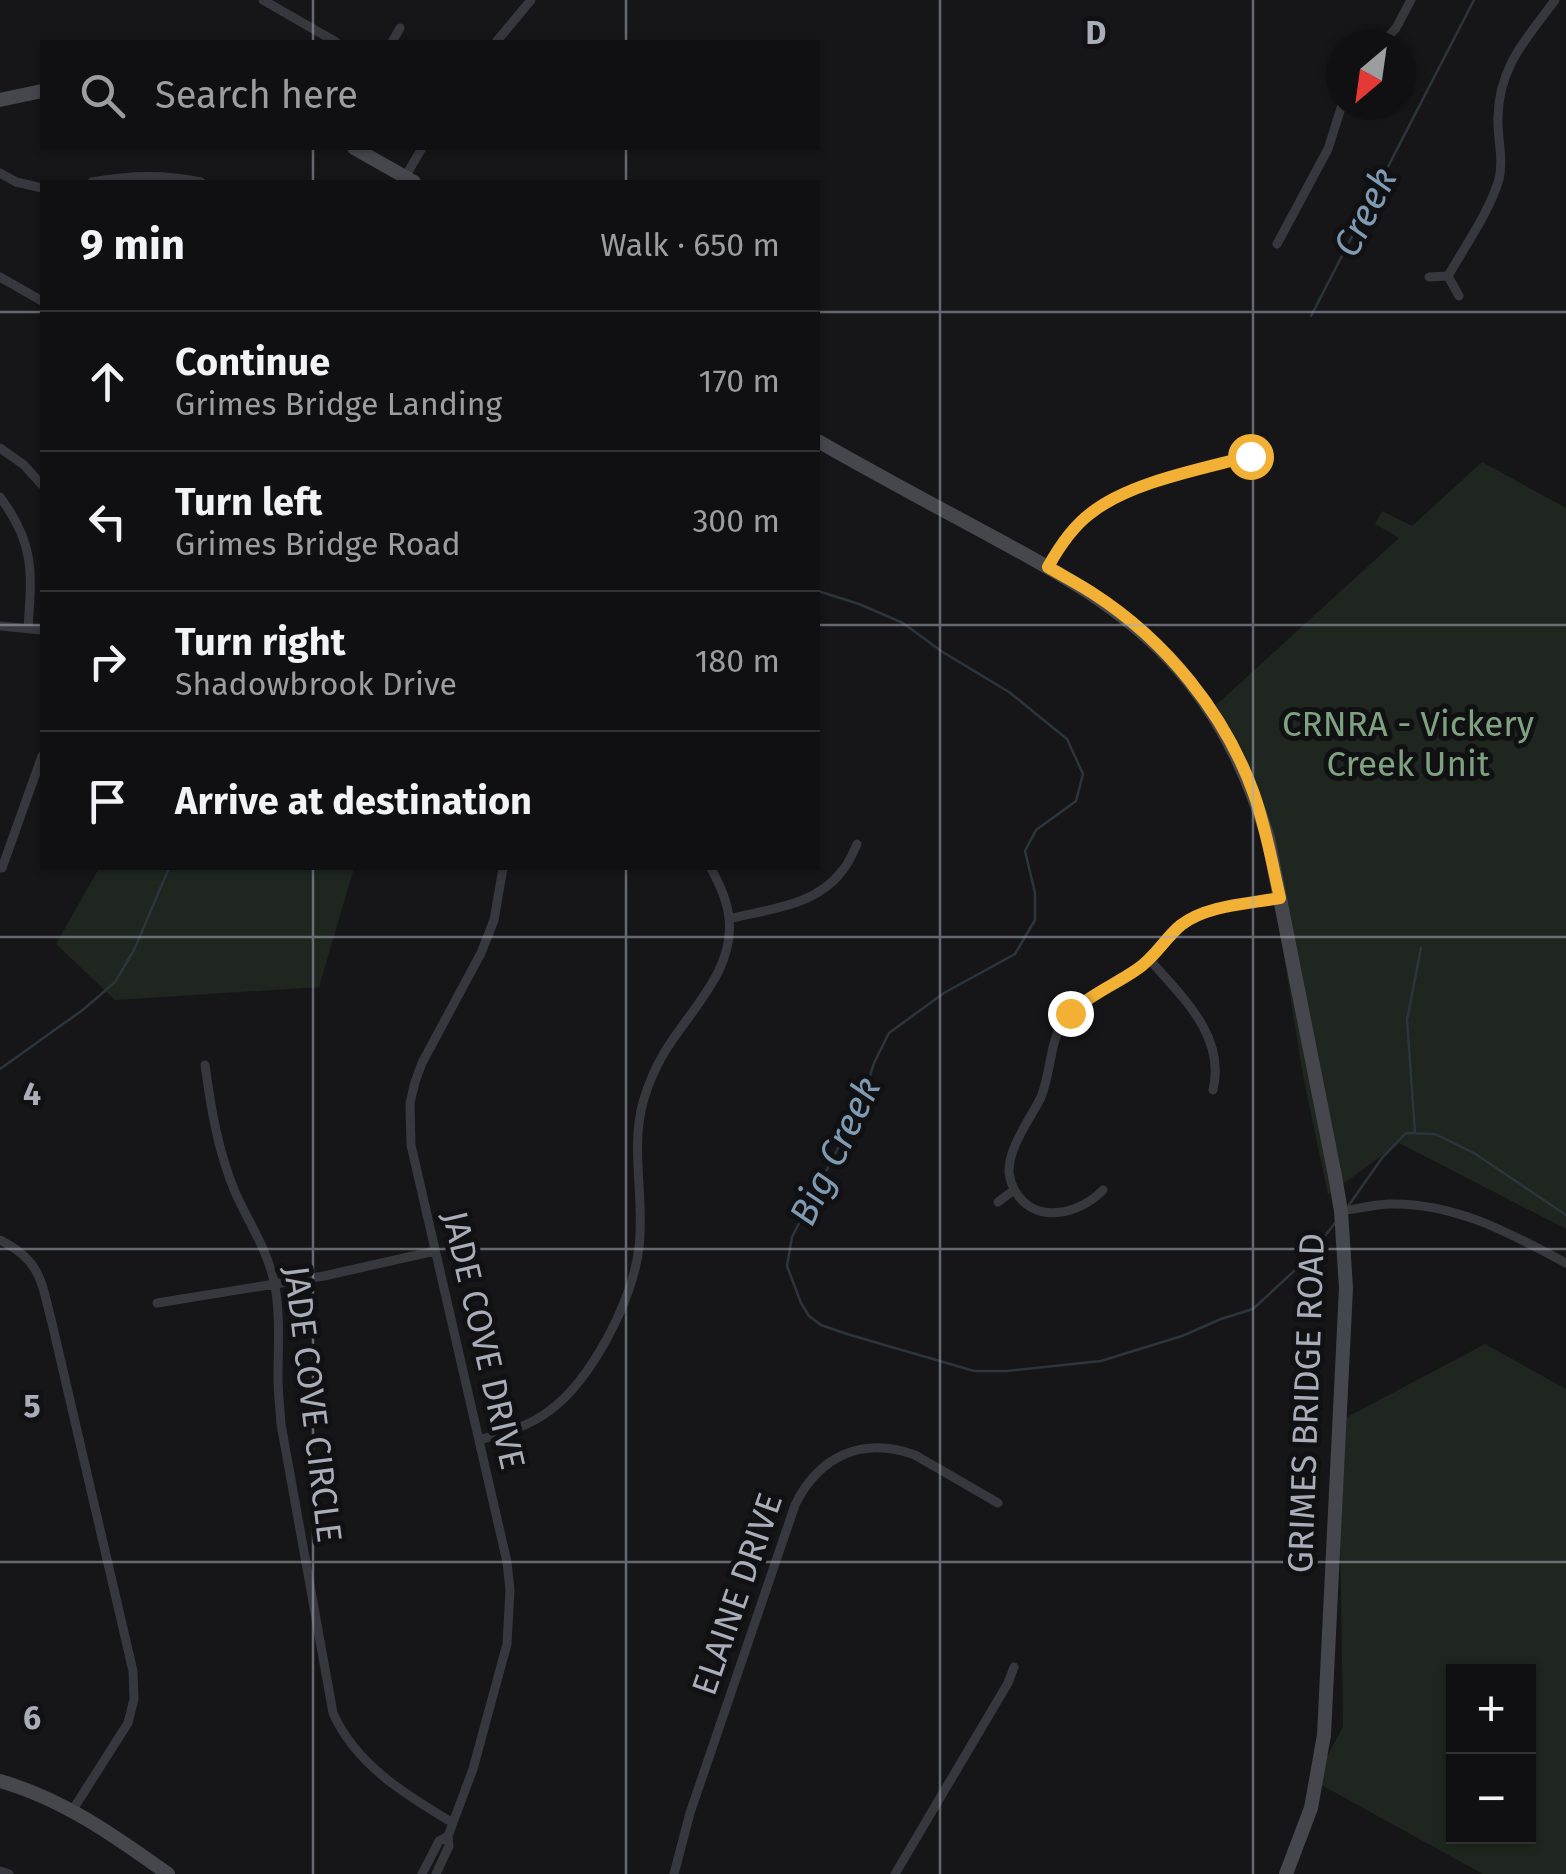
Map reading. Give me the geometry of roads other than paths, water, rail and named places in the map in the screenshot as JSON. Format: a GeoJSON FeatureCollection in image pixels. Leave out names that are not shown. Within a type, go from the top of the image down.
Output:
{"type":"FeatureCollection","features":[{"type":"Feature","properties":{"kind":"street"},"geometry":{"type":"LineString","coordinates":[[263,0],[333,40]]}},
{"type":"Feature","properties":{"kind":"street"},"geometry":{"type":"LineString","coordinates":[[498,40],[531,0]]}},
{"type":"Feature","properties":{"kind":"street"},"geometry":{"type":"LineString","coordinates":[[1394,30],[1410,0]]}},
{"type":"Feature","properties":{"kind":"street"},"geometry":{"type":"LineString","coordinates":[[1448,276],[1498,183],[1499,103],[1508,67],[1555,0]]}},
{"type":"Feature","properties":{"kind":"street"},"geometry":{"type":"LineString","coordinates":[[393,40],[400,28]]}},
{"type":"Feature","properties":{"kind":"street"},"geometry":{"type":"LineString","coordinates":[[0,100],[40,91]]}},
{"type":"Feature","properties":{"kind":"street"},"geometry":{"type":"LineString","coordinates":[[1277,244],[1328,150],[1337,120]]}},
{"type":"Feature","properties":{"kind":"street"},"geometry":{"type":"LineString","coordinates":[[358,150],[410,180],[421,150]]}},
{"type":"Feature","properties":{"kind":"street"},"geometry":{"type":"LineString","coordinates":[[0,173],[40,188]]}},
{"type":"Feature","properties":{"kind":"street"},"geometry":{"type":"LineString","coordinates":[[114,180],[157,176],[186,180]]}},
{"type":"Feature","properties":{"kind":"street"},"geometry":{"type":"LineString","coordinates":[[1429,276],[1448,276]]}},
{"type":"Feature","properties":{"kind":"street"},"geometry":{"type":"LineString","coordinates":[[1448,276],[1460,296]]}},
{"type":"Feature","properties":{"kind":"street"},"geometry":{"type":"LineString","coordinates":[[0,278],[40,300]]}},
{"type":"Feature","properties":{"kind":"street","name":"GRIMES BRIDGE ROAD"},"geometry":{"type":"LineString","coordinates":[[820,442],[1048,567],[1134,624],[1170,658],[1206,703],[1232,745],[1268,838],[1335,1176],[1346,1288],[1324,1735],[1311,1808],[1286,1874]]}},
{"type":"Feature","properties":{"kind":"street"},"geometry":{"type":"LineString","coordinates":[[0,448],[40,483]]}},
{"type":"Feature","properties":{"kind":"street"},"geometry":{"type":"LineString","coordinates":[[1048,567],[1074,528],[1110,500],[1138,488],[1250,456]]}},
{"type":"Feature","properties":{"kind":"street"},"geometry":{"type":"LineString","coordinates":[[0,497],[29,550],[28,628]]}},
{"type":"Feature","properties":{"kind":"street"},"geometry":{"type":"LineString","coordinates":[[0,626],[40,630]]}},
{"type":"Feature","properties":{"kind":"street"},"geometry":{"type":"LineString","coordinates":[[0,868],[40,762]]}},
{"type":"Feature","properties":{"kind":"street"},"geometry":{"type":"LineString","coordinates":[[729,919],[818,894],[844,870],[857,844]]}},
{"type":"Feature","properties":{"kind":"street","name":"JADE COVE DRIVE"},"geometry":{"type":"LineString","coordinates":[[436,1874],[450,1846],[448,1836],[473,1768],[501,1669],[510,1620],[506,1562],[411,1144],[410,1103],[422,1064],[481,953],[494,920],[503,870]]}},
{"type":"Feature","properties":{"kind":"street"},"geometry":{"type":"LineString","coordinates":[[479,1440],[528,1424],[564,1400],[586,1372],[622,1308],[639,1247],[636,1148],[643,1101],[663,1054],[720,968],[728,945],[729,919],[712,870]]}},
{"type":"Feature","properties":{"kind":"street"},"geometry":{"type":"LineString","coordinates":[[1103,1190],[1088,1203],[1054,1214],[1031,1208],[1014,1190],[1009,1174],[1011,1157],[1043,1093],[1061,1024],[1081,1003],[1150,960],[1176,930],[1195,917],[1280,898]]}},
{"type":"Feature","properties":{"kind":"street"},"geometry":{"type":"LineString","coordinates":[[1150,960],[1205,1029],[1216,1067],[1213,1090]]}},
{"type":"Feature","properties":{"kind":"street","name":"JADE COVE CIRCLE"},"geometry":{"type":"LineString","coordinates":[[205,1065],[212,1121],[222,1159],[263,1248],[274,1284],[282,1424],[333,1713],[348,1742],[380,1774],[453,1823]]}},
{"type":"Feature","properties":{"kind":"street"},"geometry":{"type":"LineString","coordinates":[[998,1202],[1014,1190]]}},
{"type":"Feature","properties":{"kind":"street"},"geometry":{"type":"LineString","coordinates":[[1341,1211],[1389,1204],[1442,1210],[1478,1219],[1566,1263]]}},
{"type":"Feature","properties":{"kind":"street"},"geometry":{"type":"LineString","coordinates":[[0,1240],[26,1256],[39,1275],[133,1671],[134,1700],[128,1723],[72,1811]]}},
{"type":"Feature","properties":{"kind":"street"},"geometry":{"type":"LineString","coordinates":[[157,1303],[324,1276],[435,1250]]}},
{"type":"Feature","properties":{"kind":"street","name":"ELAINE DRIVE"},"geometry":{"type":"LineString","coordinates":[[674,1874],[690,1813],[804,1486],[837,1457],[861,1449],[886,1447],[915,1455],[998,1503]]}},
{"type":"Feature","properties":{"kind":"street"},"geometry":{"type":"LineString","coordinates":[[895,1874],[1008,1683],[1014,1666]]}},
{"type":"Feature","properties":{"kind":"street"},"geometry":{"type":"LineString","coordinates":[[0,1781],[72,1811],[116,1836],[168,1874]]}},
{"type":"Feature","properties":{"kind":"street","name":"JADE COVE DRIVE"},"geometry":{"type":"LineString","coordinates":[[422,1874],[438,1841],[448,1836]]}},
{"type":"Feature","properties":{"kind":"street"},"geometry":{"type":"LineString","coordinates":[[0,1871],[9,1874]]}},
{"type":"Feature","properties":{"kind":"waterway","name":"Creek"},"geometry":{"type":"LineString","coordinates":[[1311,316],[1474,0]]}},
{"type":"Feature","properties":{"kind":"waterway","name":"Big Creek"},"geometry":{"type":"LineString","coordinates":[[820,592],[903,623],[1009,692],[1067,739],[1083,774],[1076,801],[1036,830],[1025,851],[1035,893],[1035,920],[1015,954],[944,993],[889,1033],[874,1063],[862,1102],[792,1237],[787,1266],[809,1316],[847,1334],[974,1371],[1101,1361],[1253,1309],[1306,1260],[1335,1223]]}},
{"type":"Feature","properties":{"kind":"waterway","name":"Big Creek"},"geometry":{"type":"LineString","coordinates":[[0,1069],[115,982],[134,950],[168,870]]}},
{"type":"Feature","properties":{"kind":"waterway"},"geometry":{"type":"LineString","coordinates":[[1415,1133],[1407,1020],[1421,948]]}},
{"type":"Feature","properties":{"kind":"waterway","name":"Big Creek"},"geometry":{"type":"LineString","coordinates":[[1349,1205],[1382,1158],[1406,1133],[1435,1134],[1474,1153],[1566,1215]]}},
{"type":"Feature","properties":{"kind":"park label","name":"CRNRA - Vickery Creek Unit"},"geometry":{"type":"Point","coordinates":[1408,744]}}]}
